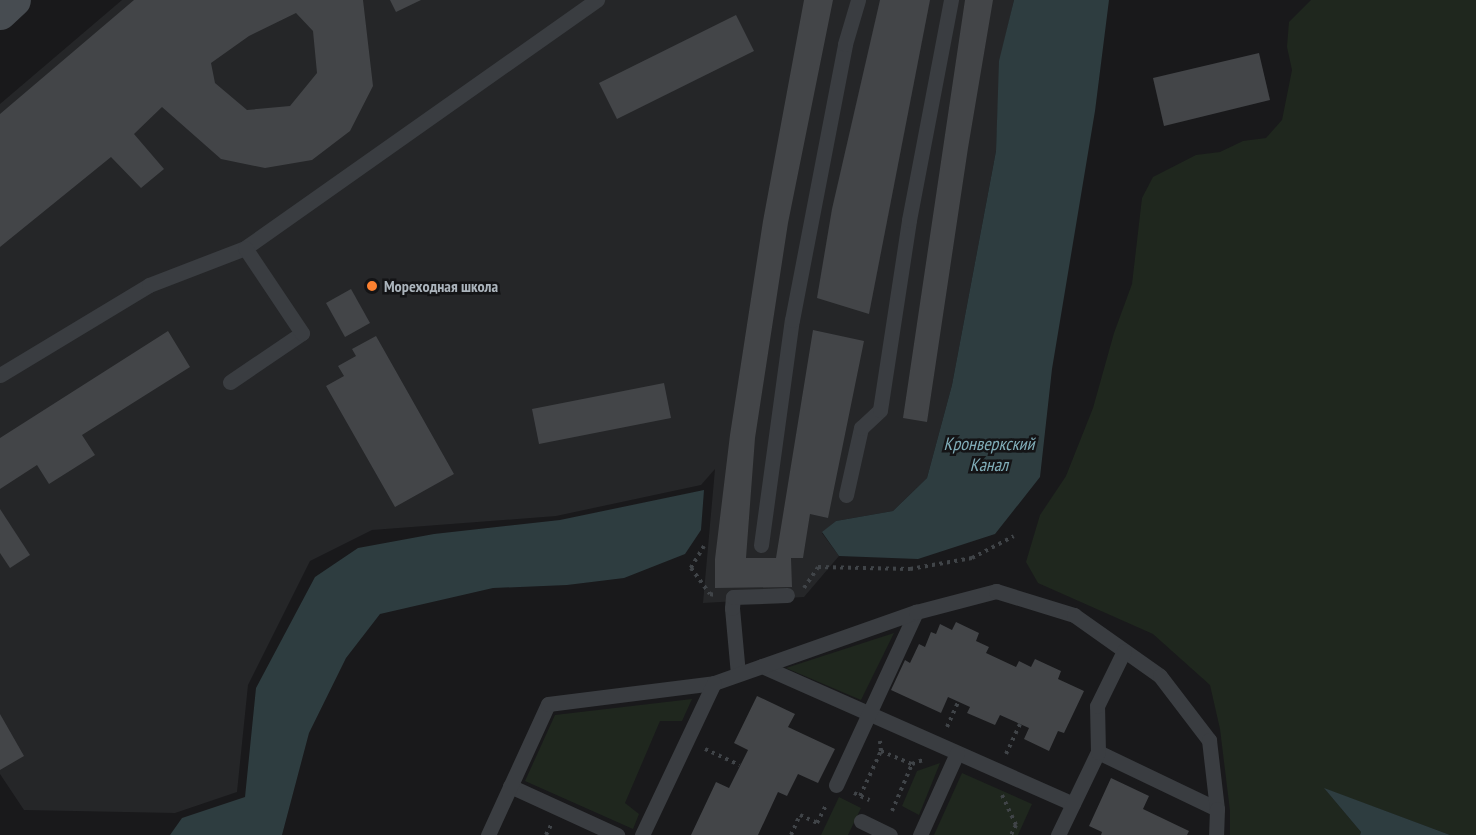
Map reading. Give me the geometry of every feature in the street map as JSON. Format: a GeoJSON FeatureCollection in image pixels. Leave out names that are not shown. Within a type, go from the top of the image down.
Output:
{"type":"FeatureCollection","features":[{"type":"Feature","properties":{"kind":"main road"},"geometry":{"type":"LineString","coordinates":[[0,13],[14,0]]}},
{"type":"Feature","properties":{"kind":"lane"},"geometry":{"type":"LineString","coordinates":[[0,375],[149,285],[245,248],[597,0]]}},
{"type":"Feature","properties":{"kind":"lane"},"geometry":{"type":"LineString","coordinates":[[761,545],[792,320],[845,44],[858,0]]}},
{"type":"Feature","properties":{"kind":"lane"},"geometry":{"type":"LineString","coordinates":[[846,495],[861,428],[880,410],[909,220],[951,0]]}},
{"type":"Feature","properties":{"kind":"lane"},"geometry":{"type":"LineString","coordinates":[[230,382],[302,333],[245,248]]}},
{"type":"Feature","properties":{"kind":"lane"},"geometry":{"type":"LineString","coordinates":[[488,835],[548,704],[714,682],[915,612],[996,591],[1074,615],[1161,676],[1209,740],[1217,809],[1216,835]]}},
{"type":"Feature","properties":{"kind":"lane"},"geometry":{"type":"LineString","coordinates":[[738,674],[733,597],[787,595]]}},
{"type":"Feature","properties":{"kind":"lane"},"geometry":{"type":"LineString","coordinates":[[836,785],[874,715],[915,612]]}},
{"type":"Feature","properties":{"kind":"lane"},"geometry":{"type":"LineString","coordinates":[[1058,835],[1098,752],[1097,706],[1124,651]]}},
{"type":"Feature","properties":{"kind":"lane"},"geometry":{"type":"LineString","coordinates":[[762,666],[1073,804]]}},
{"type":"Feature","properties":{"kind":"lane"},"geometry":{"type":"LineString","coordinates":[[642,835],[714,682]]}},
{"type":"Feature","properties":{"kind":"lane"},"geometry":{"type":"LineString","coordinates":[[920,835],[953,751]]}},
{"type":"Feature","properties":{"kind":"lane"},"geometry":{"type":"LineString","coordinates":[[1098,752],[1217,809]]}},
{"type":"Feature","properties":{"kind":"lane"},"geometry":{"type":"LineString","coordinates":[[510,786],[617,835]]}},
{"type":"Feature","properties":{"kind":"lane"},"geometry":{"type":"LineString","coordinates":[[861,821],[890,835]]}},
{"type":"Feature","properties":{"kind":"path"},"geometry":{"type":"LineString","coordinates":[[787,595],[802,591],[818,567],[910,569],[972,558],[1014,536]]}},
{"type":"Feature","properties":{"kind":"path"},"geometry":{"type":"LineString","coordinates":[[704,546],[692,568],[710,594],[733,597]]}},
{"type":"Feature","properties":{"kind":"path"},"geometry":{"type":"LineString","coordinates":[[954,712],[958,702]]}},
{"type":"Feature","properties":{"kind":"path"},"geometry":{"type":"LineString","coordinates":[[860,796],[881,750],[874,715]]}},
{"type":"Feature","properties":{"kind":"path"},"geometry":{"type":"LineString","coordinates":[[1012,741],[1020,724]]}},
{"type":"Feature","properties":{"kind":"path"},"geometry":{"type":"LineString","coordinates":[[686,741],[740,765]]}},
{"type":"Feature","properties":{"kind":"path"},"geometry":{"type":"LineString","coordinates":[[881,750],[912,764],[953,751]]}},
{"type":"Feature","properties":{"kind":"path"},"geometry":{"type":"LineString","coordinates":[[892,811],[912,764]]}},
{"type":"Feature","properties":{"kind":"path"},"geometry":{"type":"LineString","coordinates":[[1010,776],[1001,795],[1016,825],[1011,835]]}},
{"type":"Feature","properties":{"kind":"path"},"geometry":{"type":"LineString","coordinates":[[791,835],[800,815],[817,823],[836,785]]}},
{"type":"Feature","properties":{"kind":"shaded area","name":"Мореходная школа"},"geometry":{"type":"Polygon","coordinates":[[[122,0],[1014,0],[1000,61],[996,151],[952,385],[927,478],[893,511],[836,521],[822,533],[839,556],[804,597],[703,603],[715,469],[701,485],[556,516],[372,530],[310,561],[248,685],[237,792],[175,813],[24,810],[0,774],[0,104],[122,0]]]}},
{"type":"Feature","properties":{"kind":"shaded area"},"geometry":{"type":"Polygon","coordinates":[[[1311,0],[1476,0],[1476,835],[1450,835],[1325,789],[1361,832],[1360,835],[1230,835],[1230,811],[1220,729],[1210,685],[1153,634],[1038,583],[1026,562],[1040,515],[1066,476],[1093,408],[1114,333],[1132,284],[1142,198],[1153,177],[1196,155],[1220,152],[1243,141],[1266,138],[1282,120],[1292,70],[1287,47],[1289,22],[1311,0]]]}},
{"type":"Feature","properties":{"kind":"shaded area"},"geometry":{"type":"Polygon","coordinates":[[[894,633],[861,700],[786,668],[894,633]]]}},
{"type":"Feature","properties":{"kind":"shaded area"},"geometry":{"type":"Polygon","coordinates":[[[692,699],[682,721],[660,721],[625,803],[639,814],[633,829],[525,781],[555,715],[692,699]]]}},
{"type":"Feature","properties":{"kind":"shaded area"},"geometry":{"type":"Polygon","coordinates":[[[940,763],[919,815],[902,806],[917,771],[940,763]]]}},
{"type":"Feature","properties":{"kind":"shaded area"},"geometry":{"type":"Polygon","coordinates":[[[962,773],[1032,804],[1018,835],[934,835],[962,773]]]}},
{"type":"Feature","properties":{"kind":"shaded area"},"geometry":{"type":"Polygon","coordinates":[[[839,797],[861,808],[848,835],[821,835],[839,797]]]}},
{"type":"Feature","properties":{"kind":"water","name":"Кронверкский Канал"},"geometry":{"type":"Polygon","coordinates":[[[1014,0],[1109,0],[1095,111],[1052,369],[1040,477],[995,534],[918,559],[839,556],[822,532],[836,521],[893,511],[927,478],[952,385],[996,151],[999,61],[1014,0]]]}},
{"type":"Feature","properties":{"kind":"water"},"geometry":{"type":"Polygon","coordinates":[[[704,490],[701,530],[685,554],[624,578],[567,585],[493,588],[380,614],[346,658],[309,733],[282,835],[170,835],[182,818],[245,797],[256,688],[315,577],[358,548],[434,534],[560,520],[704,490]]]}},
{"type":"Feature","properties":{"kind":"water"},"geometry":{"type":"Polygon","coordinates":[[[1324,788],[1450,835],[1360,835],[1361,832],[1324,788]]]}},
{"type":"Feature","properties":{"kind":"building"},"geometry":{"type":"Polygon","coordinates":[[[134,0],[363,0],[373,86],[350,131],[312,160],[265,168],[221,159],[162,107],[134,134],[164,169],[141,188],[111,157],[0,247],[0,114],[134,0]],[[296,13],[249,36],[211,63],[215,83],[247,110],[290,106],[317,73],[313,31],[296,13]]]}},
{"type":"Feature","properties":{"kind":"building"},"geometry":{"type":"Polygon","coordinates":[[[390,0],[421,0],[396,12],[390,0]]]}},
{"type":"Feature","properties":{"kind":"building"},"geometry":{"type":"Polygon","coordinates":[[[804,0],[833,0],[788,223],[755,438],[746,558],[776,558],[813,330],[864,341],[828,518],[810,514],[803,558],[791,558],[792,587],[715,588],[715,559],[730,435],[763,221],[804,0]]]}},
{"type":"Feature","properties":{"kind":"building"},"geometry":{"type":"Polygon","coordinates":[[[880,0],[930,0],[869,314],[817,298],[832,209],[880,0]]]}},
{"type":"Feature","properties":{"kind":"building"},"geometry":{"type":"Polygon","coordinates":[[[965,0],[993,0],[968,148],[927,422],[903,418],[965,0]]]}},
{"type":"Feature","properties":{"kind":"building"},"geometry":{"type":"Polygon","coordinates":[[[736,15],[754,51],[617,119],[599,83],[736,15]]]}},
{"type":"Feature","properties":{"kind":"building"},"geometry":{"type":"Polygon","coordinates":[[[1259,53],[1270,100],[1164,126],[1153,78],[1259,53]]]}},
{"type":"Feature","properties":{"kind":"building"},"geometry":{"type":"Polygon","coordinates":[[[351,289],[370,323],[345,337],[326,303],[351,289]]]}},
{"type":"Feature","properties":{"kind":"building"},"geometry":{"type":"Polygon","coordinates":[[[168,331],[190,367],[82,435],[95,455],[49,484],[37,465],[0,489],[0,438],[168,331]]]}},
{"type":"Feature","properties":{"kind":"building"},"geometry":{"type":"Polygon","coordinates":[[[376,336],[454,474],[395,507],[326,386],[344,376],[338,366],[356,356],[352,349],[376,336]]]}},
{"type":"Feature","properties":{"kind":"building"},"geometry":{"type":"Polygon","coordinates":[[[664,383],[671,418],[539,444],[532,409],[664,383]]]}},
{"type":"Feature","properties":{"kind":"building"},"geometry":{"type":"Polygon","coordinates":[[[0,509],[30,555],[10,568],[0,553],[0,509]]]}},
{"type":"Feature","properties":{"kind":"building"},"geometry":{"type":"Polygon","coordinates":[[[956,622],[979,633],[976,641],[989,647],[986,653],[1016,667],[1019,661],[1031,667],[1035,659],[1061,671],[1058,679],[1084,691],[1064,733],[1058,731],[1049,751],[1024,739],[1029,728],[1000,715],[995,725],[967,713],[970,707],[948,697],[941,713],[891,690],[905,660],[910,663],[919,644],[925,647],[931,632],[936,634],[940,624],[952,630],[956,622]]]}},
{"type":"Feature","properties":{"kind":"building"},"geometry":{"type":"Polygon","coordinates":[[[757,696],[795,714],[788,727],[835,749],[818,783],[798,774],[787,796],[778,792],[758,835],[691,835],[716,782],[729,788],[748,750],[734,743],[757,696]]]}},
{"type":"Feature","properties":{"kind":"building"},"geometry":{"type":"Polygon","coordinates":[[[0,714],[24,756],[0,770],[0,714]]]}},
{"type":"Feature","properties":{"kind":"building"},"geometry":{"type":"Polygon","coordinates":[[[1111,778],[1149,796],[1143,809],[1189,831],[1187,835],[1101,835],[1102,832],[1089,826],[1111,778]]]}},
{"type":"Feature","properties":{"kind":"place","name":"Мореходная школа"},"geometry":{"type":"Point","coordinates":[372,286]}}]}
